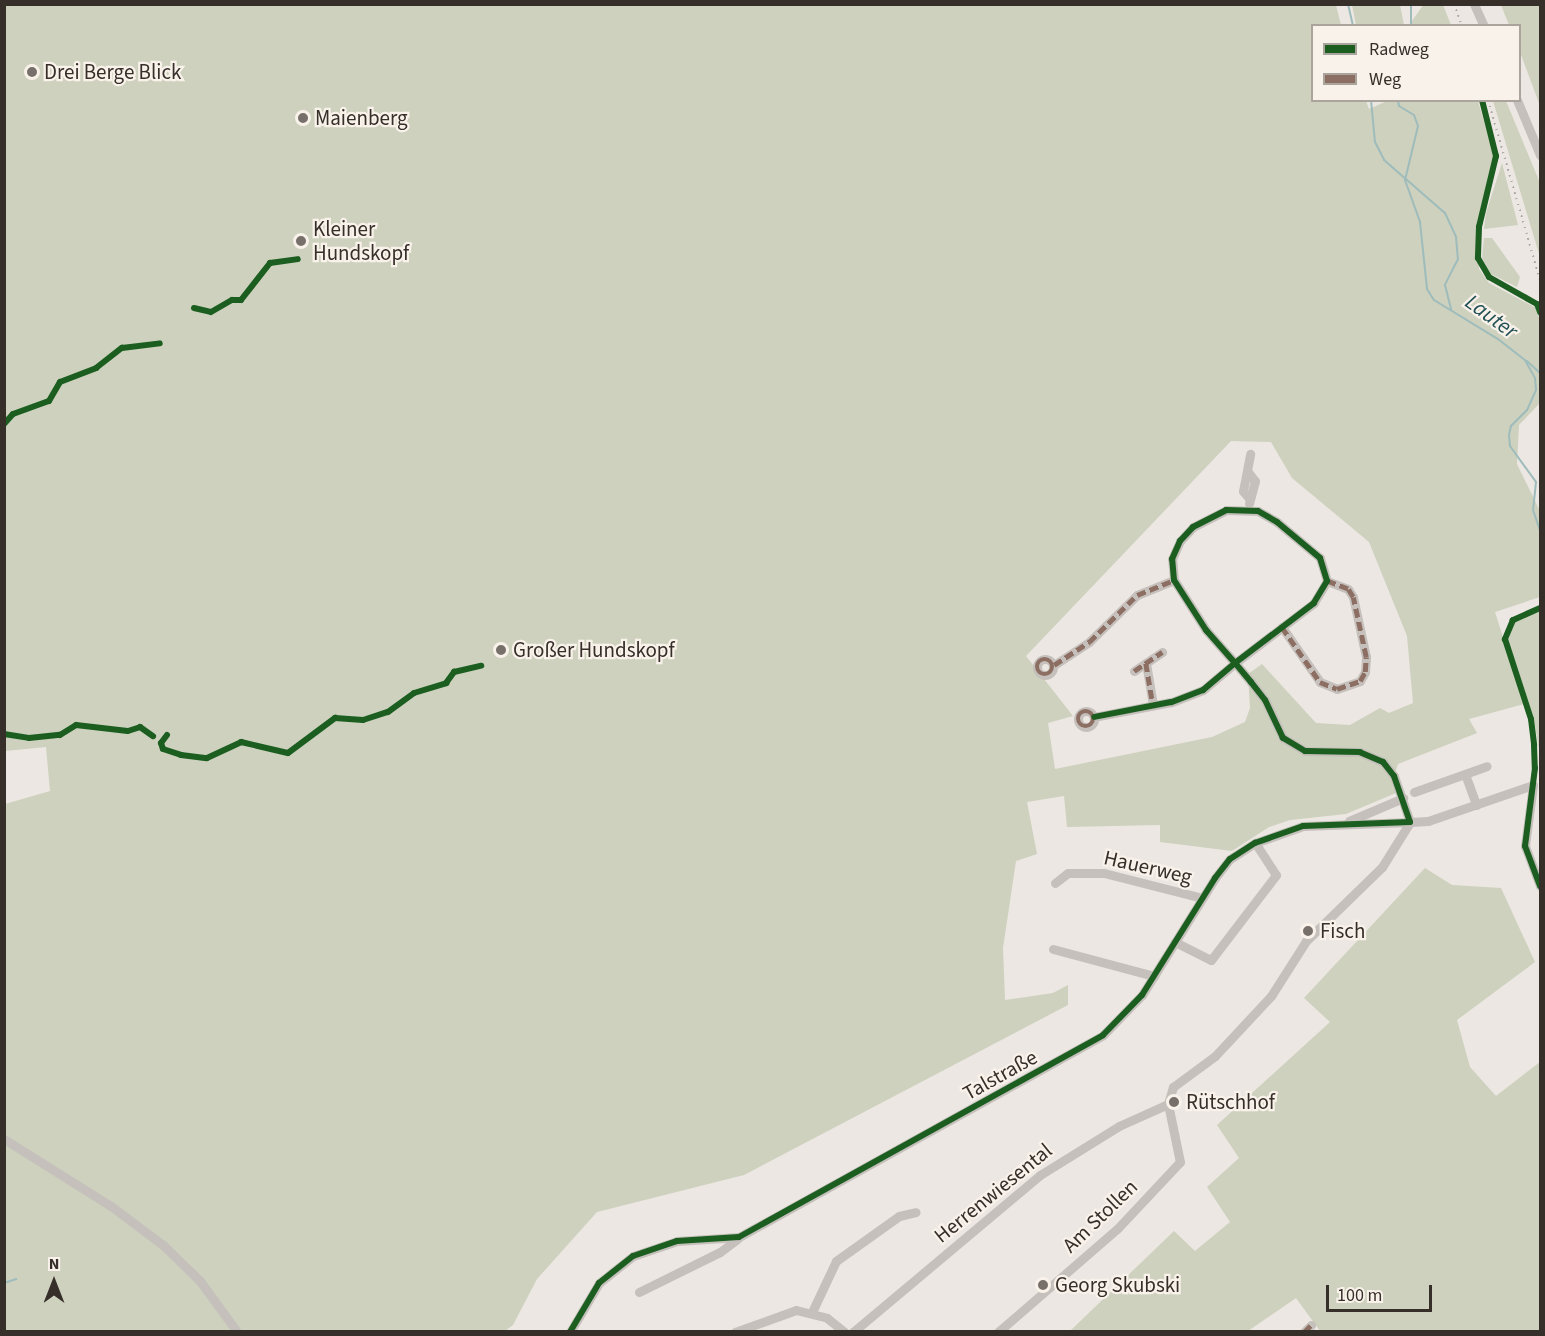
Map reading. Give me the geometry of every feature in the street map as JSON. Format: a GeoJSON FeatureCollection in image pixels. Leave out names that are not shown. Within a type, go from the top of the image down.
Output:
{"type":"FeatureCollection","features":[{"type":"Feature","properties":{"kind":"street"},"geometry":{"type":"LineString","coordinates":[[1474,4],[1483,24]]}},
{"type":"Feature","properties":{"kind":"street"},"geometry":{"type":"LineString","coordinates":[[1518,102],[1540,154]]}},
{"type":"Feature","properties":{"kind":"street"},"geometry":{"type":"LineString","coordinates":[[1249,509],[1250,498],[1243,491],[1250,454]]}},
{"type":"Feature","properties":{"kind":"street"},"geometry":{"type":"LineString","coordinates":[[1094,717],[1153,705],[1203,690],[1235,663],[1314,603],[1327,581],[1320,558],[1268,515],[1249,509],[1214,514],[1193,527],[1180,541],[1172,559],[1174,580],[1206,630],[1235,663],[1265,700],[1283,738],[1305,751],[1373,756],[1391,771],[1403,798],[1410,822],[1382,867],[1306,941],[1271,996],[1215,1056],[1173,1088],[1168,1104]]}},
{"type":"Feature","properties":{"kind":"street"},"geometry":{"type":"LineString","coordinates":[[1054,665],[1089,642],[1137,595],[1174,580]]}},
{"type":"Feature","properties":{"kind":"street"},"geometry":{"type":"LineString","coordinates":[[1282,627],[1320,682],[1337,689],[1360,681],[1365,672],[1366,657],[1356,604],[1348,589],[1327,581]]}},
{"type":"Feature","properties":{"kind":"street"},"geometry":{"type":"LineString","coordinates":[[1134,671],[1162,652]]}},
{"type":"Feature","properties":{"kind":"street"},"geometry":{"type":"LineString","coordinates":[[1146,663],[1153,705]]}},
{"type":"Feature","properties":{"kind":"street"},"geometry":{"type":"LineString","coordinates":[[1414,792],[1487,766]]}},
{"type":"Feature","properties":{"kind":"street"},"geometry":{"type":"LineString","coordinates":[[1465,774],[1476,805]]}},
{"type":"Feature","properties":{"kind":"street","name":"Talstraße"},"geometry":{"type":"LineString","coordinates":[[639,1292],[720,1252],[739,1237],[1104,1035],[1127,1014],[1230,859],[1255,843],[1304,826],[1428,821],[1533,785],[1525,846],[1540,886]]}},
{"type":"Feature","properties":{"kind":"street","name":"Talstraße"},"geometry":{"type":"LineString","coordinates":[[1344,823],[1403,798]]}},
{"type":"Feature","properties":{"kind":"street"},"geometry":{"type":"LineString","coordinates":[[1175,942],[1211,960],[1276,875],[1255,843]]}},
{"type":"Feature","properties":{"kind":"street","name":"Hauerweg"},"geometry":{"type":"LineString","coordinates":[[1055,883],[1068,873],[1104,873],[1202,898]]}},
{"type":"Feature","properties":{"kind":"street"},"geometry":{"type":"LineString","coordinates":[[1053,949],[1154,976]]}},
{"type":"Feature","properties":{"kind":"street","name":"Herrenwiesental"},"geometry":{"type":"LineString","coordinates":[[853,1332],[1040,1175],[1119,1126],[1168,1104]]}},
{"type":"Feature","properties":{"kind":"street","name":"Am Stollen"},"geometry":{"type":"LineString","coordinates":[[998,1332],[1117,1229],[1180,1162],[1168,1104]]}},
{"type":"Feature","properties":{"kind":"street"},"geometry":{"type":"LineString","coordinates":[[4,1139],[151,1235],[200,1281],[237,1332]]}},
{"type":"Feature","properties":{"kind":"street","name":"Herrenwiesental"},"geometry":{"type":"LineString","coordinates":[[812,1312],[836,1262],[899,1216],[916,1212]]}},
{"type":"Feature","properties":{"kind":"street","name":"Talstraße"},"geometry":{"type":"LineString","coordinates":[[570,1332],[599,1283],[633,1256],[677,1241],[739,1237]]}},
{"type":"Feature","properties":{"kind":"street"},"geometry":{"type":"LineString","coordinates":[[735,1332],[782,1314],[812,1312],[844,1332]]}},
{"type":"Feature","properties":{"kind":"green space"},"geometry":{"type":"Polygon","coordinates":[[[1424,4],[1443,5],[1451,24],[1410,24],[1424,4]]]}},
{"type":"Feature","properties":{"kind":"green space"},"geometry":{"type":"Polygon","coordinates":[[[5,5],[1336,5],[1341,24],[1311,24],[1311,102],[1366,102],[1369,109],[1385,102],[1478,102],[1494,157],[1493,175],[1478,219],[1479,269],[1489,283],[1536,308],[1540,319],[1540,403],[1519,425],[1517,464],[1540,511],[1540,597],[1495,612],[1524,704],[1469,719],[1477,733],[1398,764],[1392,782],[1396,793],[1346,814],[1290,820],[1269,827],[1232,851],[1160,842],[1160,825],[1067,827],[1064,796],[1027,802],[1037,854],[1016,861],[1003,948],[1005,1000],[1053,993],[1068,985],[1068,1005],[744,1175],[597,1212],[537,1279],[513,1325],[505,1331],[5,1331],[5,804],[50,791],[46,747],[5,751],[5,5]],[[1231,441],[1026,656],[1073,716],[1048,723],[1055,769],[1212,737],[1245,722],[1250,708],[1248,674],[1262,664],[1316,723],[1350,725],[1380,708],[1389,713],[1413,703],[1407,636],[1369,542],[1292,478],[1271,442],[1231,441]]]}},
{"type":"Feature","properties":{"kind":"green space"},"geometry":{"type":"Polygon","coordinates":[[[1352,5],[1400,5],[1404,24],[1356,24],[1352,5]]]}},
{"type":"Feature","properties":{"kind":"green space"},"geometry":{"type":"Polygon","coordinates":[[[1501,5],[1540,5],[1540,106],[1521,55],[1521,24],[1509,24],[1501,5]]]}},
{"type":"Feature","properties":{"kind":"green space"},"geometry":{"type":"Polygon","coordinates":[[[1493,102],[1506,102],[1540,183],[1540,257],[1493,102]]]}},
{"type":"Feature","properties":{"kind":"green space"},"geometry":{"type":"Polygon","coordinates":[[[1502,163],[1518,225],[1484,229],[1486,213],[1502,163]]]}},
{"type":"Feature","properties":{"kind":"green space"},"geometry":{"type":"Polygon","coordinates":[[[1484,238],[1492,238],[1520,277],[1517,287],[1489,273],[1482,257],[1484,238]]]}},
{"type":"Feature","properties":{"kind":"green space"},"geometry":{"type":"Polygon","coordinates":[[[1540,611],[1539,750],[1534,719],[1508,639],[1515,622],[1540,611]]]}},
{"type":"Feature","properties":{"kind":"green space"},"geometry":{"type":"Polygon","coordinates":[[[1425,868],[1452,885],[1501,888],[1535,962],[1457,1020],[1470,1067],[1496,1096],[1540,1062],[1540,1331],[1320,1331],[1296,1298],[1248,1331],[1069,1332],[1174,1231],[1195,1251],[1230,1222],[1207,1187],[1239,1158],[1217,1125],[1330,1022],[1304,998],[1425,868]]]}},
{"type":"Feature","properties":{"kind":"waterway"},"geometry":{"type":"LineString","coordinates":[[1348,4],[1353,24]]}},
{"type":"Feature","properties":{"kind":"waterway","name":"Lauter"},"geometry":{"type":"LineString","coordinates":[[1411,4],[1411,24]]}},
{"type":"Feature","properties":{"kind":"waterway","name":"Lauter"},"geometry":{"type":"LineString","coordinates":[[1371,102],[1375,142],[1384,160],[1445,213],[1456,237],[1458,259],[1445,285],[1451,309]]}},
{"type":"Feature","properties":{"kind":"waterway","name":"Lauter"},"geometry":{"type":"LineString","coordinates":[[1398,102],[1399,106],[1414,115],[1418,126],[1405,180],[1420,222],[1427,289],[1434,300],[1498,339],[1525,360],[1535,378],[1536,390],[1527,410],[1511,426],[1509,435],[1510,446],[1536,482],[1533,510],[1540,530]]}},
{"type":"Feature","properties":{"kind":"waterway"},"geometry":{"type":"LineString","coordinates":[[1527,361],[1540,373]]}},
{"type":"Feature","properties":{"kind":"waterway"},"geometry":{"type":"LineString","coordinates":[[4,1283],[16,1279]]}},
{"type":"Feature","properties":{"kind":"railway"},"geometry":{"type":"LineString","coordinates":[[1454,4],[1461,24]]}},
{"type":"Feature","properties":{"kind":"railway"},"geometry":{"type":"LineString","coordinates":[[1489,102],[1540,280]]}},
{"type":"Feature","properties":{"kind":"marked path"},"geometry":{"type":"LineString","coordinates":[[1054,665],[1089,642],[1137,595],[1174,580]]}},
{"type":"Feature","properties":{"kind":"marked path"},"geometry":{"type":"LineString","coordinates":[[1282,627],[1320,682],[1337,689],[1360,681],[1365,672],[1366,657],[1353,597],[1348,589],[1327,581]]}},
{"type":"Feature","properties":{"kind":"marked path"},"geometry":{"type":"LineString","coordinates":[[1134,671],[1162,652]]}},
{"type":"Feature","properties":{"kind":"marked path"},"geometry":{"type":"LineString","coordinates":[[1042,659],[1048,659],[1053,667],[1051,673],[1042,675],[1037,670],[1037,664],[1042,659]]}},
{"type":"Feature","properties":{"kind":"marked path"},"geometry":{"type":"LineString","coordinates":[[1146,663],[1153,705]]}},
{"type":"Feature","properties":{"kind":"marked path"},"geometry":{"type":"LineString","coordinates":[[1083,711],[1089,711],[1094,719],[1092,725],[1083,727],[1078,722],[1078,716],[1083,711]]}},
{"type":"Feature","properties":{"kind":"marked path"},"geometry":{"type":"LineString","coordinates":[[1304,1332],[1311,1325]]}},
{"type":"Feature","properties":{"kind":"cycle path"},"geometry":{"type":"LineString","coordinates":[[1482,102],[1496,156],[1479,227],[1478,258],[1489,277],[1537,304],[1540,312]]}},
{"type":"Feature","properties":{"kind":"cycle path"},"geometry":{"type":"LineString","coordinates":[[194,308],[211,312],[232,300],[241,300],[270,263],[298,259]]}},
{"type":"Feature","properties":{"kind":"cycle path"},"geometry":{"type":"LineString","coordinates":[[4,424],[13,414],[49,401],[60,382],[96,368],[122,348],[160,343]]}},
{"type":"Feature","properties":{"kind":"cycle path"},"geometry":{"type":"LineString","coordinates":[[570,1332],[599,1283],[633,1256],[677,1241],[739,1237],[1103,1035],[1142,995],[1215,878],[1230,859],[1255,843],[1303,826],[1410,822],[1394,776],[1383,762],[1360,752],[1305,751],[1283,738],[1265,700],[1235,663],[1206,630],[1174,580],[1172,559],[1180,541],[1193,527],[1226,510],[1258,511],[1277,522],[1320,558],[1327,581],[1314,603],[1235,663],[1203,690],[1171,702],[1094,717]]}},
{"type":"Feature","properties":{"kind":"cycle path"},"geometry":{"type":"LineString","coordinates":[[1540,608],[1513,620],[1505,639],[1531,719],[1535,768],[1525,846],[1540,886]]}},
{"type":"Feature","properties":{"kind":"cycle path"},"geometry":{"type":"LineString","coordinates":[[167,735],[161,743],[163,749],[181,755],[207,758],[241,742],[288,753],[335,718],[363,720],[388,712],[414,693],[446,683],[454,672],[481,666]]}},
{"type":"Feature","properties":{"kind":"cycle path"},"geometry":{"type":"LineString","coordinates":[[4,734],[29,738],[60,735],[76,725],[128,731],[140,727],[153,736]]}},
{"type":"Feature","properties":{"kind":"place","name":"Drei Berge Blick"},"geometry":{"type":"Point","coordinates":[32,72]}},
{"type":"Feature","properties":{"kind":"place","name":"Maienberg"},"geometry":{"type":"Point","coordinates":[303,118]}},
{"type":"Feature","properties":{"kind":"place","name":"Kleiner Hundskopf"},"geometry":{"type":"Point","coordinates":[301,241]}},
{"type":"Feature","properties":{"kind":"place","name":"Großer Hundskopf"},"geometry":{"type":"Point","coordinates":[501,650]}},
{"type":"Feature","properties":{"kind":"place","name":"Fisch"},"geometry":{"type":"Point","coordinates":[1308,931]}},
{"type":"Feature","properties":{"kind":"place","name":"Rütschhof"},"geometry":{"type":"Point","coordinates":[1174,1102]}},
{"type":"Feature","properties":{"kind":"place","name":"Georg Skubski"},"geometry":{"type":"Point","coordinates":[1043,1285]}}]}
